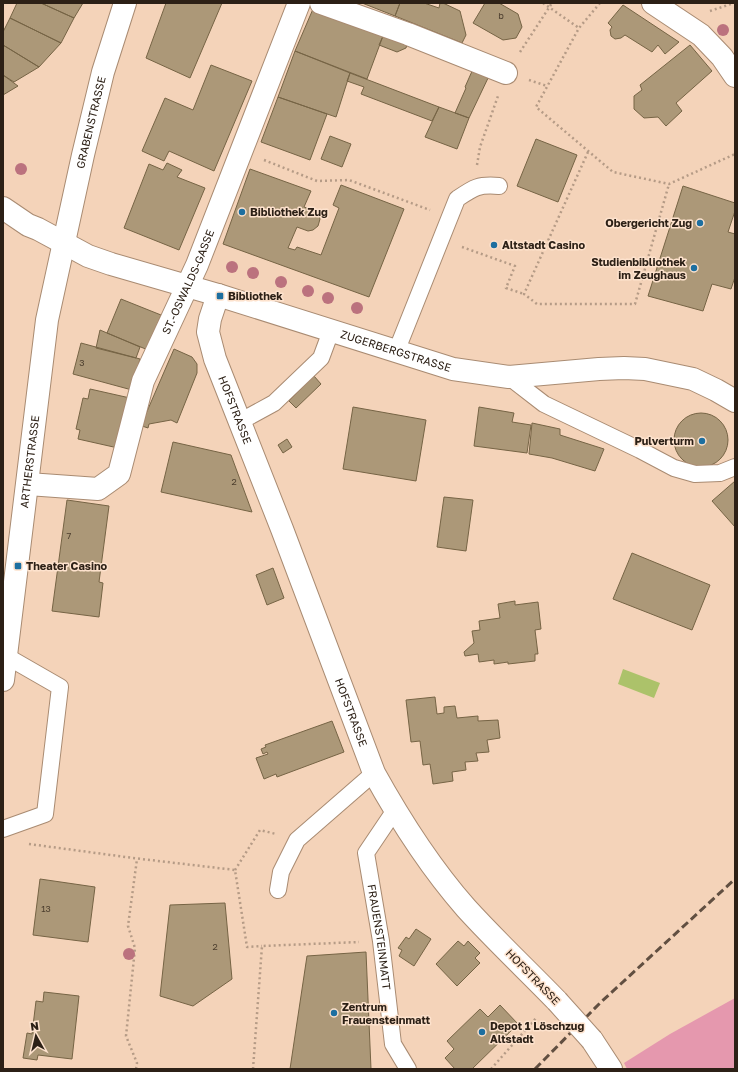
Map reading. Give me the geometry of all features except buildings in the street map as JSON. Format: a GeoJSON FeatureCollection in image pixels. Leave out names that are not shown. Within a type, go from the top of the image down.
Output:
{"type":"FeatureCollection","features":[{"type":"Feature","properties":{"kind":"street","name":"GRABENSTRASSE"},"geometry":{"type":"LineString","coordinates":[[63,243],[103,72],[125,3]]}},
{"type":"Feature","properties":{"kind":"street","name":"ST.-OSWALDS-GASSE"},"geometry":{"type":"LineString","coordinates":[[28,484],[98,489],[119,474],[143,381],[188,286],[299,3]]}},
{"type":"Feature","properties":{"kind":"street"},"geometry":{"type":"LineString","coordinates":[[321,3],[408,34],[506,73]]}},
{"type":"Feature","properties":{"kind":"street"},"geometry":{"type":"LineString","coordinates":[[653,3],[701,35],[722,57],[735,76]]}},
{"type":"Feature","properties":{"kind":"street","name":"ZUGERBERGSTRASSE"},"geometry":{"type":"LineString","coordinates":[[3,208],[28,225],[88,256],[111,264],[218,294],[453,369],[509,377],[599,369],[645,369],[692,379],[735,401]]}},
{"type":"Feature","properties":{"kind":"street","name":"ARTHERSTRASSE"},"geometry":{"type":"LineString","coordinates":[[3,680],[47,320],[63,243]]}},
{"type":"Feature","properties":{"kind":"street","name":"HOFSTRASSE"},"geometry":{"type":"LineString","coordinates":[[218,294],[208,332],[215,359],[374,773],[395,810],[425,855],[466,908],[592,1040],[611,1069]]}},
{"type":"Feature","properties":{"kind":"lane"},"geometry":{"type":"LineString","coordinates":[[396,352],[457,199],[473,188],[490,185],[499,186]]}},
{"type":"Feature","properties":{"kind":"lane"},"geometry":{"type":"LineString","coordinates":[[240,421],[274,402],[321,358],[331,331]]}},
{"type":"Feature","properties":{"kind":"lane"},"geometry":{"type":"LineString","coordinates":[[509,377],[544,404],[674,468],[695,474],[720,473],[735,467]]}},
{"type":"Feature","properties":{"kind":"lane"},"geometry":{"type":"LineString","coordinates":[[3,829],[45,814],[60,687],[6,656]]}},
{"type":"Feature","properties":{"kind":"lane"},"geometry":{"type":"LineString","coordinates":[[278,890],[281,872],[297,840],[374,773]]}},
{"type":"Feature","properties":{"kind":"lane","name":"FRAUENSTEINMATT"},"geometry":{"type":"LineString","coordinates":[[395,810],[366,853],[380,941],[393,1044],[408,1069]]}},
{"type":"Feature","properties":{"kind":"path"},"geometry":{"type":"LineString","coordinates":[[543,3],[579,28]]}},
{"type":"Feature","properties":{"kind":"path"},"geometry":{"type":"LineString","coordinates":[[600,3],[579,28],[536,107],[613,172],[669,184],[735,154]]}},
{"type":"Feature","properties":{"kind":"path"},"geometry":{"type":"LineString","coordinates":[[242,150],[317,181],[349,180],[450,217]]}},
{"type":"Feature","properties":{"kind":"path"},"geometry":{"type":"LineString","coordinates":[[524,294],[588,152]]}},
{"type":"Feature","properties":{"kind":"path"},"geometry":{"type":"LineString","coordinates":[[471,250],[515,266],[506,288],[524,294],[537,304],[635,304],[669,184]]}},
{"type":"Feature","properties":{"kind":"path"},"geometry":{"type":"LineString","coordinates":[[297,840],[260,830],[235,870],[247,947],[380,941]]}},
{"type":"Feature","properties":{"kind":"path"},"geometry":{"type":"LineString","coordinates":[[27,844],[137,859],[235,870]]}},
{"type":"Feature","properties":{"kind":"path"},"geometry":{"type":"LineString","coordinates":[[136,1069],[137,1063],[126,1036],[135,948],[128,926],[137,859]]}},
{"type":"Feature","properties":{"kind":"path"},"geometry":{"type":"LineString","coordinates":[[253,1069],[262,946]]}},
{"type":"Feature","properties":{"kind":"path"},"geometry":{"type":"LineString","coordinates":[[491,1069],[532,1022]]}},
{"type":"Feature","properties":{"kind":"shaded area"},"geometry":{"type":"Polygon","coordinates":[[[623,669],[660,683],[654,698],[618,684],[623,669]]]}},
{"type":"Feature","properties":{"kind":"shaded area"},"geometry":{"type":"Polygon","coordinates":[[[735,998],[735,1069],[627,1069],[624,1063],[670,1034],[735,998]]]}},
{"type":"Feature","properties":{"kind":"railway"},"geometry":{"type":"LineString","coordinates":[[535,1069],[600,1003],[735,879]]}},
{"type":"Feature","properties":{"kind":"place","name":"Bibliothek Zug"},"geometry":{"type":"Point","coordinates":[242,212]}},
{"type":"Feature","properties":{"kind":"place","name":"Obergericht Zug"},"geometry":{"type":"Point","coordinates":[700,223]}},
{"type":"Feature","properties":{"kind":"place","name":"Altstadt Casino"},"geometry":{"type":"Point","coordinates":[494,245]}},
{"type":"Feature","properties":{"kind":"place","name":"Studienbibliothek im Zeughaus"},"geometry":{"type":"Point","coordinates":[694,268]}},
{"type":"Feature","properties":{"kind":"place","name":"Bibliothek"},"geometry":{"type":"Point","coordinates":[220,296]}},
{"type":"Feature","properties":{"kind":"place","name":"Pulverturm"},"geometry":{"type":"Point","coordinates":[702,441]}},
{"type":"Feature","properties":{"kind":"place","name":"Theater Casino"},"geometry":{"type":"Point","coordinates":[18,566]}},
{"type":"Feature","properties":{"kind":"place","name":"Zentrum Frauensteinmatt"},"geometry":{"type":"Point","coordinates":[334,1013]}},
{"type":"Feature","properties":{"kind":"place","name":"Depot 1 Löschzug Altstadt"},"geometry":{"type":"Point","coordinates":[482,1032]}}]}
